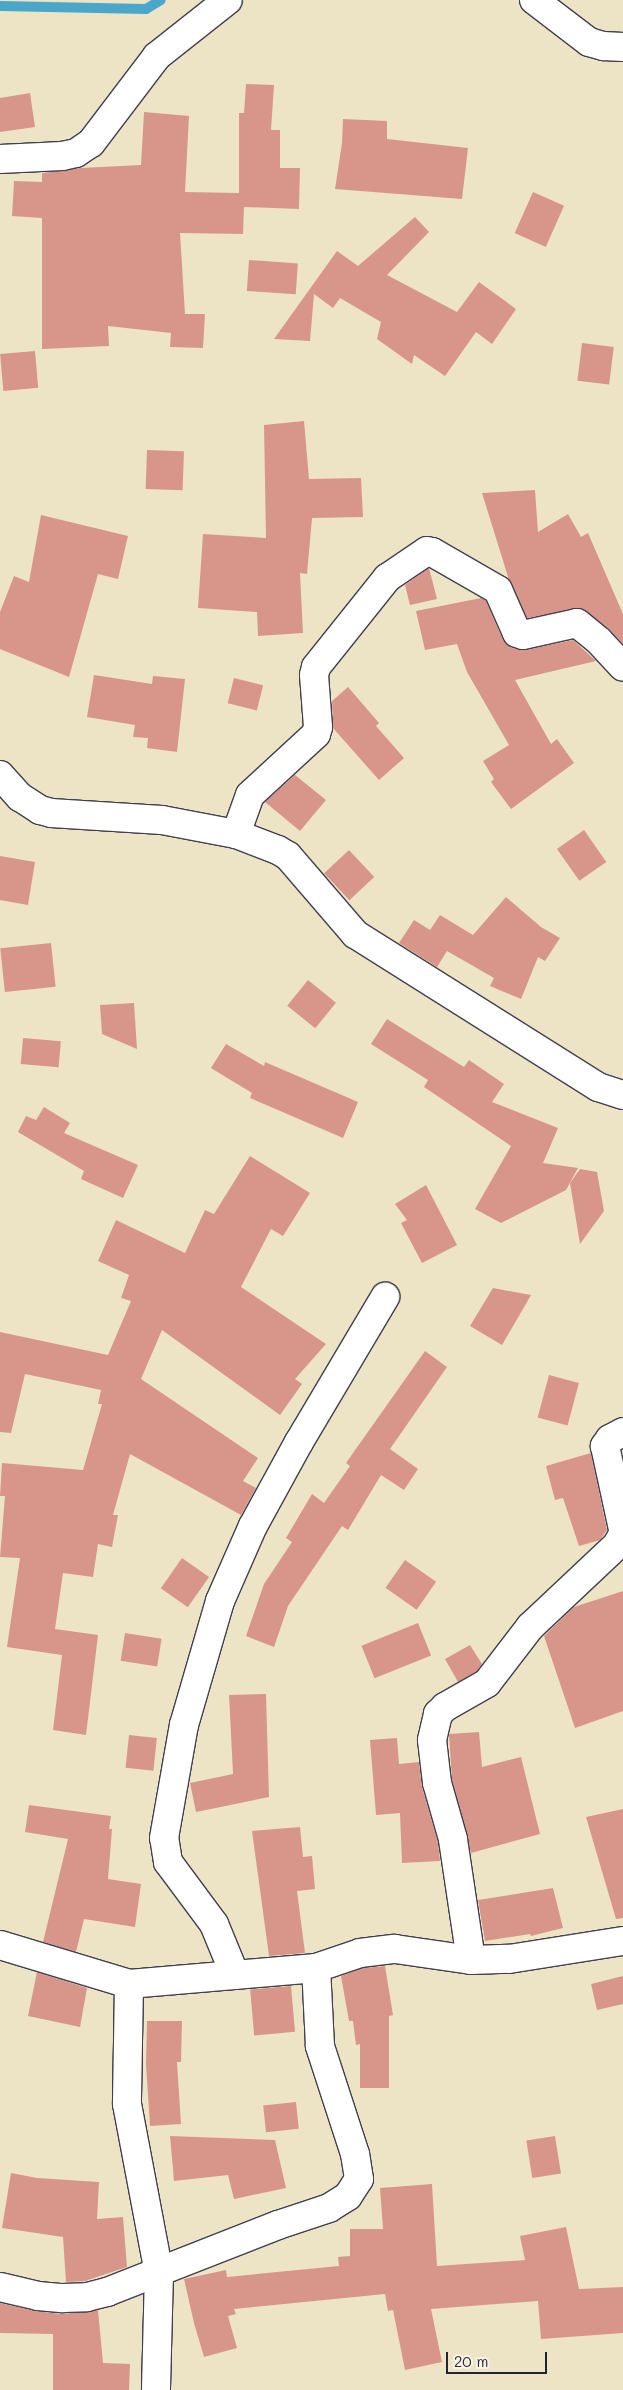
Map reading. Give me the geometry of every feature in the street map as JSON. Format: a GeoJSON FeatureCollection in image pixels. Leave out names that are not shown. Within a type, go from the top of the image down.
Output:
{"type":"FeatureCollection","features":[{"type":"Feature","properties":{"kind":"street"},"geometry":{"type":"LineString","coordinates":[[0,158],[62,156],[76,153],[91,143],[157,56],[228,0]]}},
{"type":"Feature","properties":{"kind":"street"},"geometry":{"type":"LineString","coordinates":[[534,0],[588,42],[603,46],[623,47]]}},
{"type":"Feature","properties":{"kind":"street"},"geometry":{"type":"LineString","coordinates":[[236,834],[250,795],[316,734],[318,727],[314,676],[316,667],[387,578],[427,551],[498,590],[517,633],[523,635],[577,623],[599,641],[623,667]]}},
{"type":"Feature","properties":{"kind":"street"},"geometry":{"type":"LineString","coordinates":[[0,775],[20,797],[40,810],[51,813],[142,817],[236,834],[278,850],[288,856],[355,934],[598,1087],[623,1095]]}},
{"type":"Feature","properties":{"kind":"street"},"geometry":{"type":"LineString","coordinates":[[235,1975],[214,1924],[168,1862],[164,1838],[184,1725],[220,1601],[253,1526],[299,1442],[385,1297]]}},
{"type":"Feature","properties":{"kind":"street"},"geometry":{"type":"LineString","coordinates":[[623,1432],[610,1439],[605,1446],[623,1530]]}},
{"type":"Feature","properties":{"kind":"street"},"geometry":{"type":"LineString","coordinates":[[471,1960],[453,1839],[437,1783],[432,1740],[438,1714],[445,1707],[488,1682],[530,1627],[617,1545],[623,1534]]}},
{"type":"Feature","properties":{"kind":"street"},"geometry":{"type":"LineString","coordinates":[[0,1945],[129,1984],[316,1968],[360,1953],[395,1949],[471,1960],[509,1959],[623,1941]]}},
{"type":"Feature","properties":{"kind":"street"},"geometry":{"type":"LineString","coordinates":[[0,2287],[38,2296],[87,2297],[107,2292],[278,2225],[329,2208],[348,2196],[359,2180],[355,2154],[320,2046],[316,1968]]}},
{"type":"Feature","properties":{"kind":"street"},"geometry":{"type":"LineString","coordinates":[[129,1984],[127,2104],[159,2273],[156,2390]]}},
{"type":"Feature","properties":{"kind":"building"},"geometry":{"type":"Polygon","coordinates":[[[246,84],[274,85],[271,130],[280,130],[280,168],[300,168],[299,209],[244,207],[243,234],[180,233],[185,314],[205,314],[203,348],[170,347],[171,333],[108,326],[109,346],[42,349],[42,218],[12,216],[14,181],[42,182],[42,173],[80,168],[141,165],[144,112],[189,116],[185,192],[239,193],[239,113],[244,113],[246,84]]]}},
{"type":"Feature","properties":{"kind":"building"},"geometry":{"type":"Polygon","coordinates":[[[30,93],[35,127],[0,132],[0,98],[30,93]]]}},
{"type":"Feature","properties":{"kind":"building"},"geometry":{"type":"Polygon","coordinates":[[[343,119],[387,121],[387,139],[468,148],[462,199],[335,189],[342,143],[343,119]]]}},
{"type":"Feature","properties":{"kind":"building"},"geometry":{"type":"Polygon","coordinates":[[[533,192],[564,206],[546,247],[515,233],[533,192]]]}},
{"type":"Feature","properties":{"kind":"building"},"geometry":{"type":"Polygon","coordinates":[[[415,217],[429,232],[387,275],[457,312],[479,282],[516,309],[492,344],[476,332],[445,376],[414,355],[412,364],[377,339],[381,322],[340,298],[333,308],[314,294],[310,341],[274,339],[337,251],[358,266],[415,217]]]}},
{"type":"Feature","properties":{"kind":"building"},"geometry":{"type":"Polygon","coordinates":[[[249,260],[298,263],[296,294],[247,291],[249,260]]]}},
{"type":"Feature","properties":{"kind":"building"},"geometry":{"type":"Polygon","coordinates":[[[582,343],[614,347],[609,385],[577,381],[582,343]]]}},
{"type":"Feature","properties":{"kind":"building"},"geometry":{"type":"Polygon","coordinates":[[[35,351],[38,388],[3,391],[0,354],[35,351]]]}},
{"type":"Feature","properties":{"kind":"building"},"geometry":{"type":"Polygon","coordinates":[[[304,421],[309,479],[361,478],[363,517],[312,518],[307,574],[300,573],[303,633],[258,636],[257,612],[198,608],[203,534],[266,538],[264,425],[304,421]]]}},
{"type":"Feature","properties":{"kind":"building"},"geometry":{"type":"Polygon","coordinates":[[[147,450],[184,451],[183,490],[146,489],[147,450]]]}},
{"type":"Feature","properties":{"kind":"building"},"geometry":{"type":"Polygon","coordinates":[[[535,490],[538,532],[568,514],[581,537],[588,533],[623,614],[623,644],[609,629],[581,608],[527,618],[509,580],[482,493],[535,490]]]}},
{"type":"Feature","properties":{"kind":"building"},"geometry":{"type":"Polygon","coordinates":[[[41,515],[128,536],[118,579],[98,574],[69,677],[0,649],[0,612],[14,576],[29,582],[41,515]]]}},
{"type":"Feature","properties":{"kind":"building"},"geometry":{"type":"Polygon","coordinates":[[[429,568],[437,599],[410,605],[405,585],[429,568]]]}},
{"type":"Feature","properties":{"kind":"building"},"geometry":{"type":"Polygon","coordinates":[[[481,598],[486,601],[503,640],[512,648],[526,650],[573,640],[596,661],[515,680],[551,744],[557,739],[574,763],[511,809],[491,782],[494,779],[483,761],[509,745],[467,672],[457,644],[425,650],[416,611],[481,598]]]}},
{"type":"Feature","properties":{"kind":"building"},"geometry":{"type":"Polygon","coordinates":[[[94,675],[152,684],[153,676],[185,679],[177,752],[147,748],[148,738],[133,737],[135,725],[87,717],[94,675]]]}},
{"type":"Feature","properties":{"kind":"building"},"geometry":{"type":"Polygon","coordinates":[[[234,678],[263,685],[257,710],[228,703],[234,678]]]}},
{"type":"Feature","properties":{"kind":"building"},"geometry":{"type":"Polygon","coordinates":[[[348,687],[379,723],[376,726],[404,758],[379,780],[333,728],[332,701],[348,687]]]}},
{"type":"Feature","properties":{"kind":"building"},"geometry":{"type":"Polygon","coordinates":[[[295,775],[326,800],[300,831],[265,802],[295,775]]]}},
{"type":"Feature","properties":{"kind":"building"},"geometry":{"type":"Polygon","coordinates":[[[584,830],[606,862],[579,881],[557,849],[584,830]]]}},
{"type":"Feature","properties":{"kind":"building"},"geometry":{"type":"Polygon","coordinates":[[[349,850],[374,877],[349,900],[324,873],[349,850]]]}},
{"type":"Feature","properties":{"kind":"building"},"geometry":{"type":"Polygon","coordinates":[[[0,856],[35,862],[28,905],[0,900],[0,856]]]}},
{"type":"Feature","properties":{"kind":"building"},"geometry":{"type":"Polygon","coordinates":[[[506,897],[541,927],[560,938],[545,961],[538,957],[521,999],[490,986],[494,978],[447,951],[437,967],[399,943],[414,920],[430,930],[440,915],[473,935],[506,897]]]}},
{"type":"Feature","properties":{"kind":"building"},"geometry":{"type":"Polygon","coordinates":[[[51,943],[56,987],[5,992],[0,948],[51,943]]]}},
{"type":"Feature","properties":{"kind":"building"},"geometry":{"type":"Polygon","coordinates":[[[308,980],[336,1003],[315,1028],[287,1006],[308,980]]]}},
{"type":"Feature","properties":{"kind":"building"},"geometry":{"type":"Polygon","coordinates":[[[134,1003],[137,1049],[102,1034],[100,1005],[134,1003]]]}},
{"type":"Feature","properties":{"kind":"building"},"geometry":{"type":"Polygon","coordinates":[[[387,1019],[464,1067],[469,1060],[504,1084],[492,1102],[558,1128],[543,1163],[578,1168],[566,1190],[501,1223],[475,1209],[511,1146],[424,1087],[428,1080],[371,1044],[387,1019]]]}},
{"type":"Feature","properties":{"kind":"building"},"geometry":{"type":"Polygon","coordinates":[[[23,1038],[61,1041],[59,1067],[21,1064],[23,1038]]]}},
{"type":"Feature","properties":{"kind":"building"},"geometry":{"type":"Polygon","coordinates":[[[226,1044],[264,1066],[265,1062],[358,1102],[343,1138],[250,1098],[252,1093],[211,1068],[226,1044]]]}},
{"type":"Feature","properties":{"kind":"building"},"geometry":{"type":"Polygon","coordinates":[[[44,1107],[70,1123],[64,1133],[138,1165],[123,1198],[81,1179],[84,1171],[18,1132],[26,1116],[36,1120],[44,1107]]]}},
{"type":"Feature","properties":{"kind":"building"},"geometry":{"type":"Polygon","coordinates":[[[250,1156],[310,1193],[283,1236],[271,1229],[241,1287],[326,1344],[295,1379],[302,1384],[280,1415],[162,1330],[141,1379],[258,1458],[243,1481],[256,1488],[241,1515],[130,1454],[113,1515],[118,1515],[112,1547],[98,1544],[93,1577],[63,1573],[55,1629],[98,1635],[86,1735],[53,1730],[62,1655],[7,1647],[20,1558],[0,1557],[5,1496],[0,1496],[2,1463],[83,1470],[102,1404],[98,1404],[101,1390],[25,1374],[11,1433],[0,1432],[0,1332],[108,1355],[131,1301],[121,1298],[129,1275],[98,1261],[116,1220],[185,1253],[205,1210],[214,1214],[250,1156]]]}},
{"type":"Feature","properties":{"kind":"building"},"geometry":{"type":"Polygon","coordinates":[[[580,1169],[597,1172],[604,1211],[580,1244],[570,1183],[580,1169]]]}},
{"type":"Feature","properties":{"kind":"building"},"geometry":{"type":"Polygon","coordinates":[[[426,1185],[457,1245],[422,1263],[401,1223],[407,1220],[395,1204],[426,1185]]]}},
{"type":"Feature","properties":{"kind":"building"},"geometry":{"type":"Polygon","coordinates":[[[493,1288],[531,1295],[502,1345],[470,1326],[493,1288]]]}},
{"type":"Feature","properties":{"kind":"building"},"geometry":{"type":"Polygon","coordinates":[[[425,1351],[447,1367],[390,1449],[418,1469],[404,1490],[381,1475],[348,1530],[342,1526],[288,1606],[274,1647],[246,1636],[264,1584],[292,1542],[286,1538],[312,1494],[324,1503],[350,1466],[346,1463],[425,1351]]]}},
{"type":"Feature","properties":{"kind":"building"},"geometry":{"type":"Polygon","coordinates":[[[549,1375],[579,1383],[568,1426],[538,1418],[549,1375]]]}},
{"type":"Feature","properties":{"kind":"building"},"geometry":{"type":"Polygon","coordinates":[[[591,1453],[607,1530],[600,1540],[579,1546],[563,1498],[555,1500],[546,1466],[591,1453]]]}},
{"type":"Feature","properties":{"kind":"building"},"geometry":{"type":"Polygon","coordinates":[[[182,1558],[209,1577],[188,1607],[161,1588],[182,1558]]]}},
{"type":"Feature","properties":{"kind":"building"},"geometry":{"type":"Polygon","coordinates":[[[405,1560],[436,1582],[417,1610],[385,1588],[405,1560]]]}},
{"type":"Feature","properties":{"kind":"building"},"geometry":{"type":"Polygon","coordinates":[[[623,1591],[623,1711],[575,1728],[544,1636],[574,1607],[623,1591]]]}},
{"type":"Feature","properties":{"kind":"building"},"geometry":{"type":"Polygon","coordinates":[[[418,1623],[431,1655],[375,1678],[361,1646],[418,1623]]]}},
{"type":"Feature","properties":{"kind":"building"},"geometry":{"type":"Polygon","coordinates":[[[125,1633],[162,1639],[157,1666],[121,1661],[125,1633]]]}},
{"type":"Feature","properties":{"kind":"building"},"geometry":{"type":"Polygon","coordinates":[[[470,1645],[482,1664],[477,1671],[458,1682],[445,1659],[470,1645]]]}},
{"type":"Feature","properties":{"kind":"building"},"geometry":{"type":"Polygon","coordinates":[[[266,1694],[269,1797],[196,1812],[190,1783],[233,1774],[229,1695],[266,1694]]]}},
{"type":"Feature","properties":{"kind":"building"},"geometry":{"type":"Polygon","coordinates":[[[479,1732],[482,1767],[521,1757],[540,1834],[471,1853],[452,1780],[449,1734],[479,1732]]]}},
{"type":"Feature","properties":{"kind":"building"},"geometry":{"type":"Polygon","coordinates":[[[129,1735],[157,1738],[153,1771],[126,1768],[129,1735]]]}},
{"type":"Feature","properties":{"kind":"building"},"geometry":{"type":"Polygon","coordinates":[[[397,1738],[399,1764],[419,1762],[422,1787],[438,1842],[440,1861],[402,1863],[400,1813],[376,1815],[370,1740],[397,1738]]]}},
{"type":"Feature","properties":{"kind":"building"},"geometry":{"type":"Polygon","coordinates":[[[29,1805],[111,1816],[109,1829],[112,1829],[108,1879],[141,1884],[135,1927],[84,1919],[76,1952],[43,1942],[68,1839],[25,1832],[29,1805]]]}},
{"type":"Feature","properties":{"kind":"building"},"geometry":{"type":"Polygon","coordinates":[[[623,1809],[623,1918],[616,1919],[586,1817],[623,1809]]]}},
{"type":"Feature","properties":{"kind":"building"},"geometry":{"type":"Polygon","coordinates":[[[300,1827],[303,1857],[312,1856],[315,1889],[297,1891],[305,1953],[269,1956],[252,1831],[300,1827]]]}},
{"type":"Feature","properties":{"kind":"building"},"geometry":{"type":"Polygon","coordinates":[[[553,1888],[563,1928],[531,1936],[530,1934],[485,1941],[478,1900],[553,1888]]]}},
{"type":"Feature","properties":{"kind":"building"},"geometry":{"type":"Polygon","coordinates":[[[385,1966],[393,2015],[389,2016],[389,2088],[360,2088],[360,2044],[356,2045],[353,2021],[349,2021],[341,1976],[363,1968],[385,1966]]]}},
{"type":"Feature","properties":{"kind":"building"},"geometry":{"type":"Polygon","coordinates":[[[37,1972],[87,1988],[80,2027],[28,2016],[37,1972]]]}},
{"type":"Feature","properties":{"kind":"building"},"geometry":{"type":"Polygon","coordinates":[[[623,1976],[623,2004],[597,2010],[591,1984],[623,1976]]]}},
{"type":"Feature","properties":{"kind":"building"},"geometry":{"type":"Polygon","coordinates":[[[291,1986],[295,2032],[254,2035],[250,1990],[291,1986]]]}},
{"type":"Feature","properties":{"kind":"building"},"geometry":{"type":"Polygon","coordinates":[[[147,2021],[182,2021],[181,2062],[177,2062],[181,2124],[150,2126],[146,2064],[147,2021]]]}},
{"type":"Feature","properties":{"kind":"building"},"geometry":{"type":"Polygon","coordinates":[[[296,2102],[299,2129],[266,2132],[263,2105],[296,2102]]]}},
{"type":"Feature","properties":{"kind":"building"},"geometry":{"type":"Polygon","coordinates":[[[170,2136],[275,2140],[286,2188],[234,2199],[228,2175],[174,2181],[170,2136]]]}},
{"type":"Feature","properties":{"kind":"building"},"geometry":{"type":"Polygon","coordinates":[[[555,2136],[561,2174],[532,2178],[526,2141],[555,2136]]]}},
{"type":"Feature","properties":{"kind":"building"},"geometry":{"type":"Polygon","coordinates":[[[11,2173],[37,2178],[99,2182],[97,2219],[123,2217],[127,2267],[85,2281],[66,2282],[63,2237],[2,2228],[11,2173]]]}},
{"type":"Feature","properties":{"kind":"building"},"geometry":{"type":"Polygon","coordinates":[[[432,2184],[437,2266],[525,2260],[520,2236],[566,2227],[579,2289],[623,2287],[623,2333],[541,2339],[538,2301],[431,2309],[442,2362],[405,2370],[393,2310],[388,2311],[385,2294],[234,2309],[236,2314],[228,2316],[237,2348],[204,2357],[184,2279],[226,2270],[227,2277],[339,2266],[338,2257],[350,2256],[350,2229],[383,2229],[380,2188],[432,2184]]]}},
{"type":"Feature","properties":{"kind":"building"},"geometry":{"type":"Polygon","coordinates":[[[0,2303],[35,2311],[62,2314],[98,2310],[103,2363],[130,2364],[129,2390],[53,2390],[53,2334],[0,2333],[0,2303]]]}},
{"type":"Feature","properties":{"kind":"waterway"},"geometry":{"type":"LineString","coordinates":[[0,6],[146,9],[161,0]]}}]}
